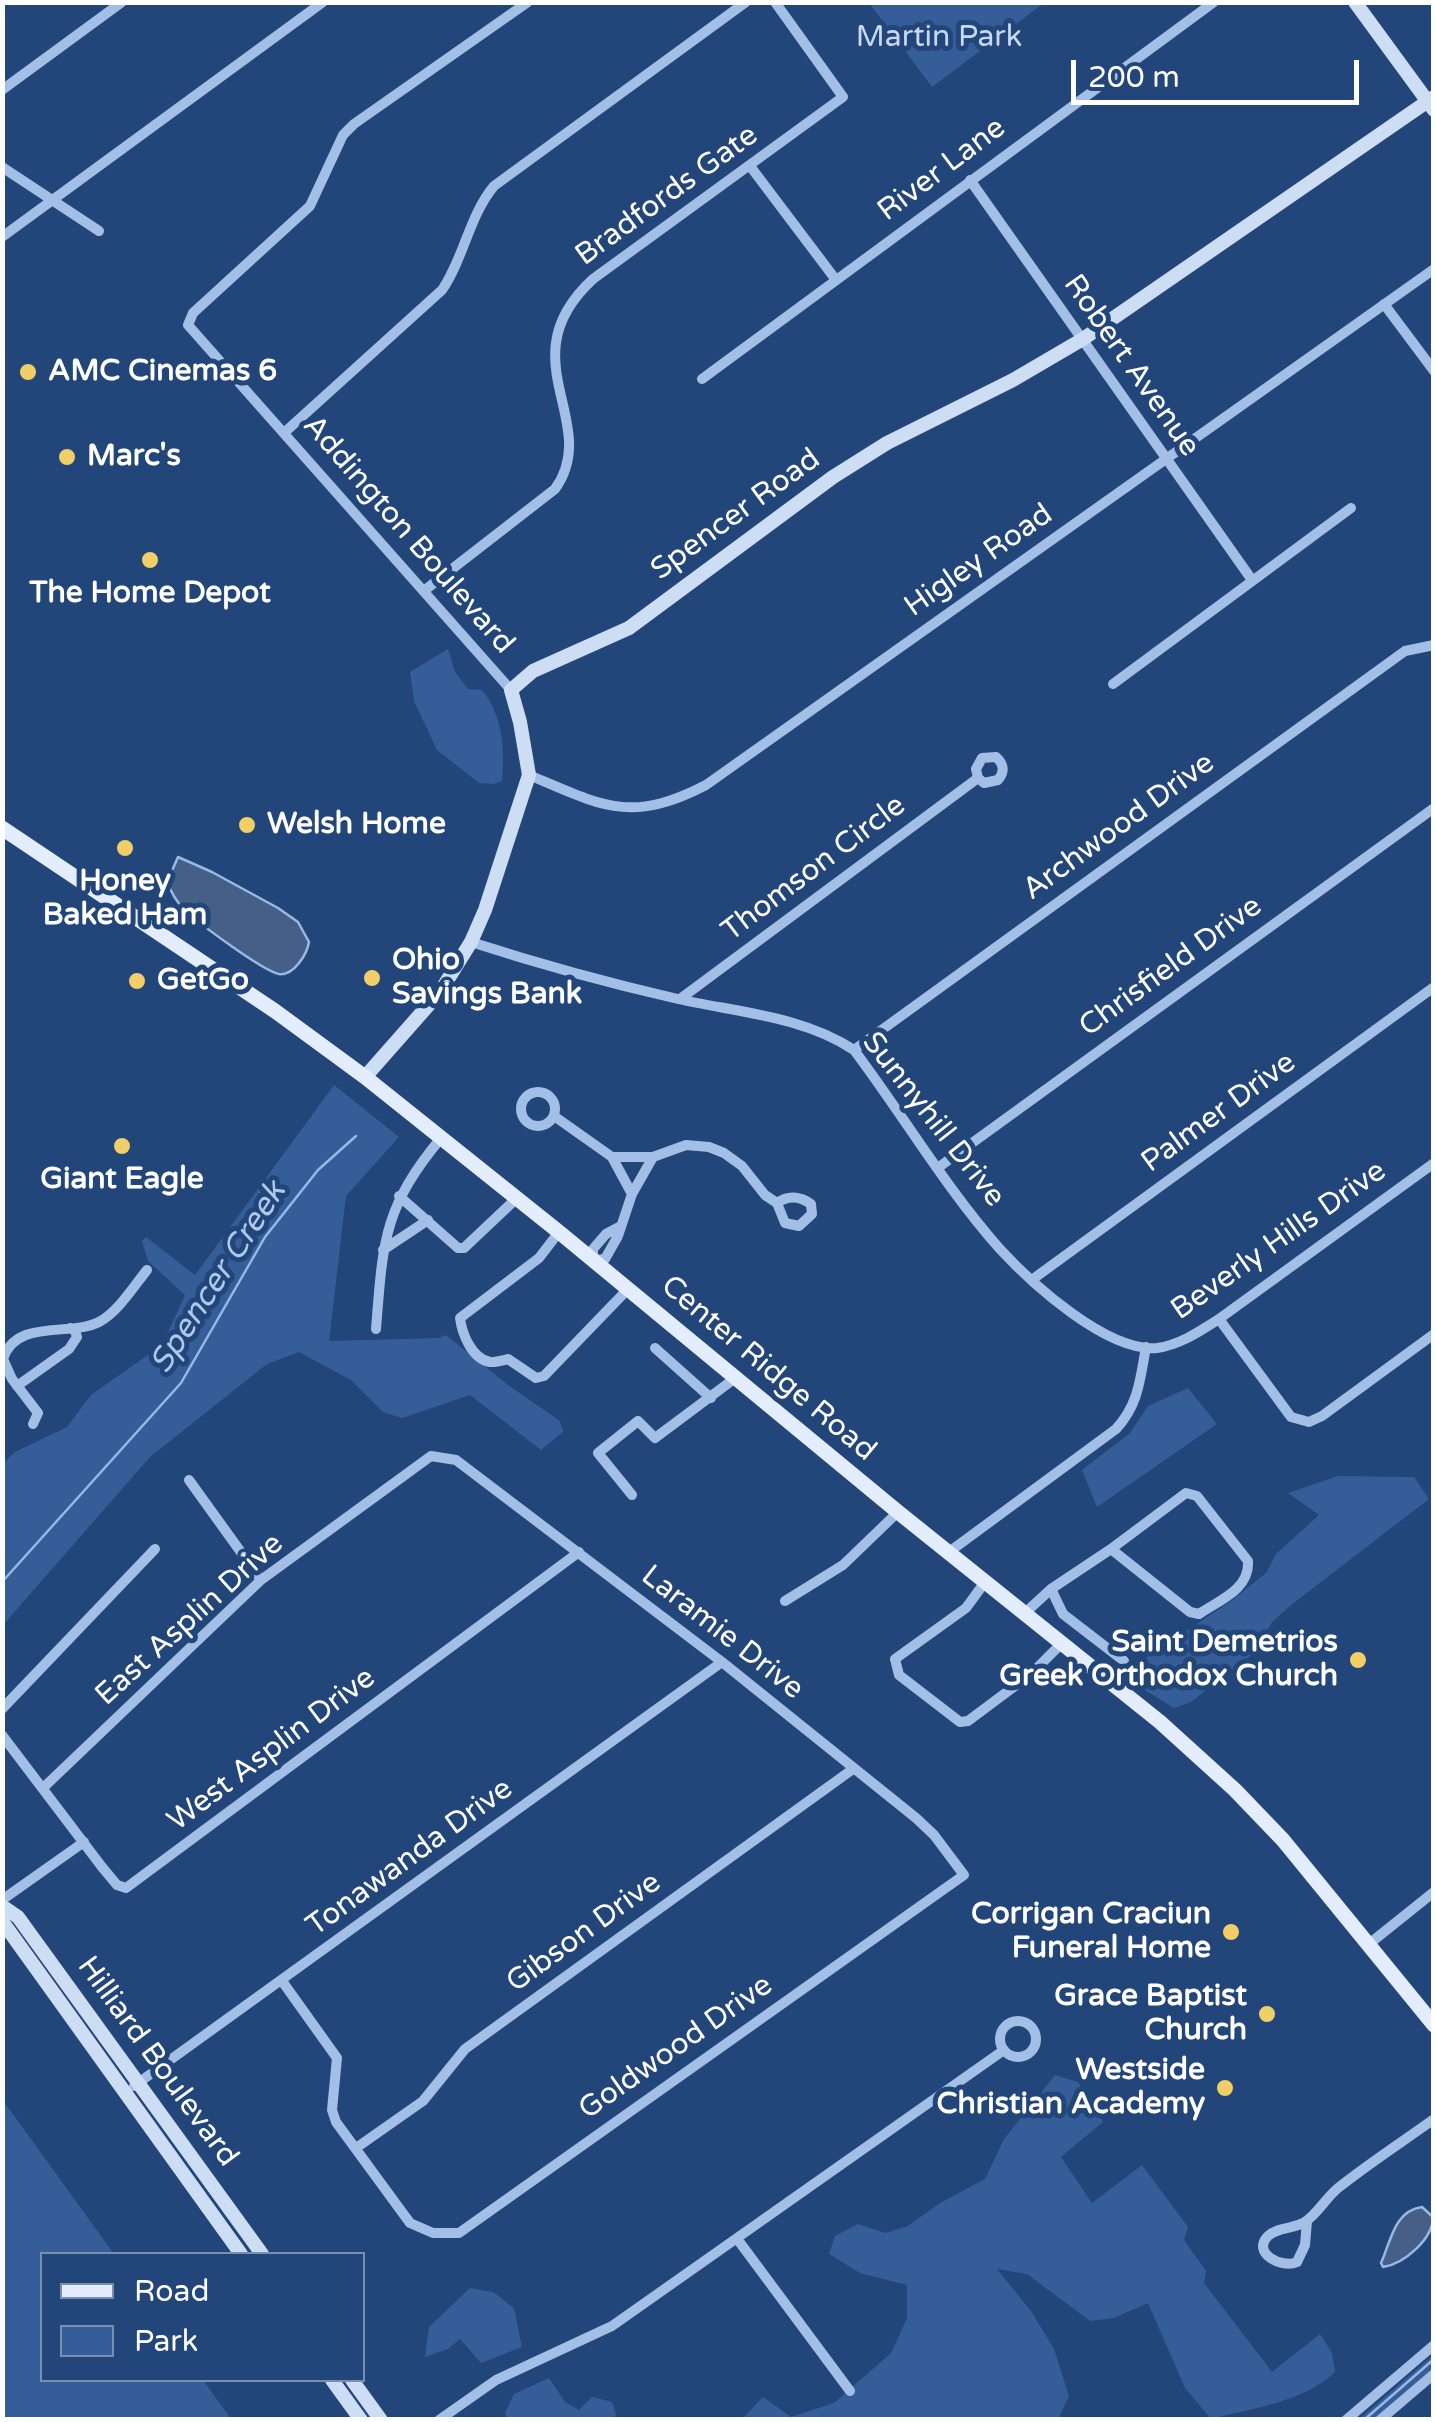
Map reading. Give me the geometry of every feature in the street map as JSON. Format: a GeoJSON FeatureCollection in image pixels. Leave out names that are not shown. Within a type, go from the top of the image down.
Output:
{"type":"FeatureCollection","features":[{"type":"Feature","properties":{"kind":"main road","name":"Center Ridge Road"},"geometry":{"type":"LineString","coordinates":[[2,828],[276,1012],[365,1077],[1160,1722],[1283,1840],[1434,2025]]}},
{"type":"Feature","properties":{"kind":"street"},"geometry":{"type":"LineString","coordinates":[[2,90],[122,2]]}},
{"type":"Feature","properties":{"kind":"street"},"geometry":{"type":"LineString","coordinates":[[2,237],[322,2]]}},
{"type":"Feature","properties":{"kind":"street","name":"Addington Boulevard"},"geometry":{"type":"LineString","coordinates":[[510,690],[188,324],[193,313],[310,206],[343,135],[354,124],[528,2]]}},
{"type":"Feature","properties":{"kind":"street"},"geometry":{"type":"LineString","coordinates":[[285,432],[442,290],[451,278],[483,200],[494,186],[746,2]]}},
{"type":"Feature","properties":{"kind":"street","name":"Bradfords Gate"},"geometry":{"type":"LineString","coordinates":[[426,590],[555,489],[565,475],[570,455],[553,355],[556,333],[574,296],[844,97],[775,2]]}},
{"type":"Feature","properties":{"kind":"street","name":"River Lane"},"geometry":{"type":"LineString","coordinates":[[702,379],[1214,2]]}},
{"type":"Feature","properties":{"kind":"street"},"geometry":{"type":"LineString","coordinates":[[1355,2],[1432,103]]}},
{"type":"Feature","properties":{"kind":"street","name":"Spencer Road"},"geometry":{"type":"LineString","coordinates":[[510,690],[533,671],[629,628],[887,442],[1013,380],[1083,340],[1360,146],[1432,103]]}},
{"type":"Feature","properties":{"kind":"street"},"geometry":{"type":"LineString","coordinates":[[750,166],[836,280]]}},
{"type":"Feature","properties":{"kind":"street"},"geometry":{"type":"LineString","coordinates":[[2,167],[99,231]]}},
{"type":"Feature","properties":{"kind":"street","name":"Robert Avenue"},"geometry":{"type":"LineString","coordinates":[[970,180],[1252,580]]}},
{"type":"Feature","properties":{"kind":"street","name":"Higley Road"},"geometry":{"type":"LineString","coordinates":[[529,775],[590,800],[619,806],[654,807],[706,785],[1434,269]]}},
{"type":"Feature","properties":{"kind":"street"},"geometry":{"type":"LineString","coordinates":[[1384,304],[1434,371]]}},
{"type":"Feature","properties":{"kind":"street"},"geometry":{"type":"LineString","coordinates":[[1113,684],[1352,508]]}},
{"type":"Feature","properties":{"kind":"street","name":"Archwood Drive"},"geometry":{"type":"LineString","coordinates":[[854,1050],[1415,647],[1434,644]]}},
{"type":"Feature","properties":{"kind":"street"},"geometry":{"type":"LineString","coordinates":[[365,1077],[440,992],[471,942],[502,862],[529,775],[510,690]]}},
{"type":"Feature","properties":{"kind":"street","name":"Thomson Circle"},"geometry":{"type":"LineString","coordinates":[[680,1000],[978,778]]}},
{"type":"Feature","properties":{"kind":"street","name":"Chrisfield Drive"},"geometry":{"type":"LineString","coordinates":[[939,1168],[1434,808]]}},
{"type":"Feature","properties":{"kind":"street","name":"Sunnyhill Drive"},"geometry":{"type":"LineString","coordinates":[[471,942],[571,974],[818,1030],[854,1050],[999,1247],[1109,1339],[1146,1348]]}},
{"type":"Feature","properties":{"kind":"street","name":"Palmer Drive"},"geometry":{"type":"LineString","coordinates":[[1033,1279],[1434,987]]}},
{"type":"Feature","properties":{"kind":"street"},"geometry":{"type":"LineString","coordinates":[[554,1116],[612,1157],[632,1194]]}},
{"type":"Feature","properties":{"kind":"street"},"geometry":{"type":"LineString","coordinates":[[376,1329],[383,1250],[399,1196],[414,1170],[441,1138]]}},
{"type":"Feature","properties":{"kind":"street"},"geometry":{"type":"LineString","coordinates":[[612,1157],[652,1158],[686,1145],[708,1147],[742,1166],[764,1195],[777,1203]]}},
{"type":"Feature","properties":{"kind":"street"},"geometry":{"type":"LineString","coordinates":[[592,1260],[604,1258],[652,1158]]}},
{"type":"Feature","properties":{"kind":"street","name":"Beverly Hills Drive"},"geometry":{"type":"LineString","coordinates":[[949,1552],[1116,1429],[1131,1413],[1146,1348],[1184,1340],[1219,1319],[1434,1163]]}},
{"type":"Feature","properties":{"kind":"street"},"geometry":{"type":"LineString","coordinates":[[399,1196],[458,1248],[464,1248],[517,1198]]}},
{"type":"Feature","properties":{"kind":"street"},"geometry":{"type":"LineString","coordinates":[[383,1250],[428,1220]]}},
{"type":"Feature","properties":{"kind":"street"},"geometry":{"type":"LineString","coordinates":[[559,1232],[539,1258],[460,1318],[461,1332],[484,1360],[508,1360],[536,1378],[544,1376],[628,1289]]}},
{"type":"Feature","properties":{"kind":"street"},"geometry":{"type":"LineString","coordinates":[[32,1424],[38,1411],[17,1386],[3,1359],[7,1342],[103,1320],[147,1270]]}},
{"type":"Feature","properties":{"kind":"street"},"geometry":{"type":"LineString","coordinates":[[1219,1319],[1290,1417],[1304,1421],[1322,1416],[1434,1334]]}},
{"type":"Feature","properties":{"kind":"street"},"geometry":{"type":"LineString","coordinates":[[17,1386],[69,1349],[77,1337],[75,1330],[69,1328]]}},
{"type":"Feature","properties":{"kind":"street"},"geometry":{"type":"LineString","coordinates":[[655,1348],[711,1398]]}},
{"type":"Feature","properties":{"kind":"street"},"geometry":{"type":"LineString","coordinates":[[632,1496],[598,1453],[638,1421],[654,1438],[734,1379]]}},
{"type":"Feature","properties":{"kind":"street","name":"Laramie Drive"},"geometry":{"type":"LineString","coordinates":[[431,1456],[456,1460],[722,1662],[916,1818],[964,1874]]}},
{"type":"Feature","properties":{"kind":"street","name":"East Asplin Drive"},"geometry":{"type":"LineString","coordinates":[[44,1788],[261,1580],[431,1456]]}},
{"type":"Feature","properties":{"kind":"street"},"geometry":{"type":"LineString","coordinates":[[189,1480],[261,1580]]}},
{"type":"Feature","properties":{"kind":"street"},"geometry":{"type":"LineString","coordinates":[[1024,1613],[1051,1589],[1186,1494],[1197,1496],[1248,1561],[1249,1575],[1243,1584],[1199,1614],[1190,1612],[1112,1548]]}},
{"type":"Feature","properties":{"kind":"street"},"geometry":{"type":"LineString","coordinates":[[784,1601],[843,1565],[898,1512]]}},
{"type":"Feature","properties":{"kind":"street"},"geometry":{"type":"LineString","coordinates":[[2,1709],[155,1549]]}},
{"type":"Feature","properties":{"kind":"street","name":"West Asplin Drive"},"geometry":{"type":"LineString","coordinates":[[84,1842],[116,1885],[126,1888],[138,1881],[578,1552]]}},
{"type":"Feature","properties":{"kind":"street"},"geometry":{"type":"LineString","coordinates":[[985,1582],[966,1608],[896,1659],[900,1675],[960,1722],[968,1721],[1031,1674],[1062,1643]]}},
{"type":"Feature","properties":{"kind":"street"},"geometry":{"type":"LineString","coordinates":[[1051,1589],[1063,1614],[1124,1662]]}},
{"type":"Feature","properties":{"kind":"street","name":"Tonawanda Drive"},"geometry":{"type":"LineString","coordinates":[[125,2092],[722,1662]]}},
{"type":"Feature","properties":{"kind":"street"},"geometry":{"type":"LineString","coordinates":[[2,1734],[84,1842],[2,1903]]}},
{"type":"Feature","properties":{"kind":"street","name":"Gibson Drive"},"geometry":{"type":"LineString","coordinates":[[356,2148],[423,2101],[465,2049],[853,1770]]}},
{"type":"Feature","properties":{"kind":"street","name":"Goldwood Drive"},"geometry":{"type":"LineString","coordinates":[[356,2148],[410,2223],[432,2233],[459,2233],[964,1874]]}},
{"type":"Feature","properties":{"kind":"street"},"geometry":{"type":"LineString","coordinates":[[1369,1944],[1434,1892]]}},
{"type":"Feature","properties":{"kind":"street","name":"Hilliard Boulevard"},"geometry":{"type":"LineString","coordinates":[[2,1903],[18,1917],[261,2252]]}},
{"type":"Feature","properties":{"kind":"street","name":"Hilliard Boulevard"},"geometry":{"type":"LineString","coordinates":[[2,1921],[240,2252]]}},
{"type":"Feature","properties":{"kind":"street"},"geometry":{"type":"LineString","coordinates":[[282,1981],[337,2058],[332,2110],[336,2122],[356,2148]]}},
{"type":"Feature","properties":{"kind":"street"},"geometry":{"type":"LineString","coordinates":[[439,2420],[496,2380],[612,2326],[1004,2050]]}},
{"type":"Feature","properties":{"kind":"street"},"geometry":{"type":"LineString","coordinates":[[1307,2221],[1297,2262],[1282,2265],[1272,2261],[1265,2251],[1268,2236],[1307,2221],[1342,2185],[1434,2120]]}},
{"type":"Feature","properties":{"kind":"street"},"geometry":{"type":"LineString","coordinates":[[738,2240],[850,2391]]}},
{"type":"Feature","properties":{"kind":"street"},"geometry":{"type":"LineString","coordinates":[[1346,2420],[1434,2345]]}},
{"type":"Feature","properties":{"kind":"street"},"geometry":{"type":"LineString","coordinates":[[1380,2420],[1434,2374]]}},
{"type":"Feature","properties":{"kind":"street"},"geometry":{"type":"LineString","coordinates":[[333,2382],[361,2420]]}},
{"type":"Feature","properties":{"kind":"street"},"geometry":{"type":"LineString","coordinates":[[353,2382],[381,2420]]}},
{"type":"Feature","properties":{"kind":"green space","name":"Martin Park"},"geometry":{"type":"Polygon","coordinates":[[[869,3],[1044,3],[932,87],[869,3]]]}},
{"type":"Feature","properties":{"kind":"green space"},"geometry":{"type":"Polygon","coordinates":[[[448,649],[455,672],[468,689],[482,690],[494,711],[503,745],[502,781],[479,783],[437,750],[414,701],[410,672],[448,649]]]}},
{"type":"Feature","properties":{"kind":"green space"},"geometry":{"type":"Polygon","coordinates":[[[334,1085],[399,1137],[346,1196],[329,1341],[446,1335],[560,1421],[563,1432],[541,1450],[470,1395],[402,1418],[383,1412],[351,1380],[299,1352],[267,1364],[150,1457],[3,1625],[3,1463],[15,1452],[67,1427],[91,1395],[162,1345],[185,1295],[148,1261],[142,1241],[146,1237],[195,1275],[334,1085]]]}},
{"type":"Feature","properties":{"kind":"green space"},"geometry":{"type":"Polygon","coordinates":[[[1188,1388],[1217,1424],[1097,1507],[1082,1470],[1130,1433],[1148,1406],[1188,1388]]]}},
{"type":"Feature","properties":{"kind":"green space"},"geometry":{"type":"Polygon","coordinates":[[[1338,1476],[1414,1477],[1429,1499],[1291,1605],[1272,1622],[1254,1653],[1191,1702],[1174,1708],[1140,1687],[1125,1672],[1266,1573],[1276,1554],[1319,1515],[1288,1493],[1338,1476]]]}},
{"type":"Feature","properties":{"kind":"green space"},"geometry":{"type":"Polygon","coordinates":[[[1055,2075],[1078,2082],[1103,2122],[1061,2157],[1092,2203],[1142,2165],[1188,2227],[1184,2240],[1206,2271],[1204,2283],[1272,2372],[1320,2334],[1332,2353],[1335,2372],[1293,2397],[1211,2419],[1185,2388],[1148,2303],[1114,2318],[1090,2321],[1027,2274],[997,2269],[1031,2311],[1054,2349],[1069,2396],[1058,2419],[741,2420],[763,2397],[791,2417],[834,2403],[891,2353],[907,2318],[907,2285],[860,2273],[829,2254],[835,2236],[858,2224],[885,2233],[908,2226],[985,2179],[1004,2139],[1055,2075]]]}},
{"type":"Feature","properties":{"kind":"green space"},"geometry":{"type":"Polygon","coordinates":[[[2,2099],[113,2252],[40,2252],[40,2382],[204,2382],[231,2419],[3,2419],[2,2099]]]}},
{"type":"Feature","properties":{"kind":"green space"},"geometry":{"type":"Polygon","coordinates":[[[470,2288],[493,2292],[514,2308],[522,2347],[481,2363],[460,2339],[448,2349],[425,2357],[429,2327],[470,2288]]]}},
{"type":"Feature","properties":{"kind":"green space"},"geometry":{"type":"Polygon","coordinates":[[[1433,2355],[1433,2370],[1375,2419],[1358,2420],[1433,2355]]]}},
{"type":"Feature","properties":{"kind":"green space"},"geometry":{"type":"Polygon","coordinates":[[[549,2378],[565,2402],[579,2410],[592,2397],[612,2402],[614,2419],[507,2419],[505,2413],[514,2394],[549,2378]]]}},
{"type":"Feature","properties":{"kind":"shaded area"},"geometry":{"type":"Polygon","coordinates":[[[178,857],[212,872],[298,922],[309,942],[299,963],[285,974],[271,971],[190,914],[175,899],[167,882],[178,857]]]}},
{"type":"Feature","properties":{"kind":"shaded area"},"geometry":{"type":"Polygon","coordinates":[[[1422,2207],[1433,2217],[1423,2242],[1408,2256],[1383,2267],[1381,2263],[1399,2221],[1422,2207]]]}},
{"type":"Feature","properties":{"kind":"waterway","name":"Spencer Creek"},"geometry":{"type":"LineString","coordinates":[[2,1582],[181,1383],[265,1237],[318,1170],[356,1136]]}},
{"type":"Feature","properties":{"kind":"waterway"},"geometry":{"type":"LineString","coordinates":[[1364,2420],[1434,2359]]}},
{"type":"Feature","properties":{"kind":"place","name":"AMC Cinemas 6"},"geometry":{"type":"Point","coordinates":[28,372]}},
{"type":"Feature","properties":{"kind":"place","name":"Marc's"},"geometry":{"type":"Point","coordinates":[67,457]}},
{"type":"Feature","properties":{"kind":"place","name":"The Home Depot"},"geometry":{"type":"Point","coordinates":[150,560]}},
{"type":"Feature","properties":{"kind":"place","name":"Welsh Home"},"geometry":{"type":"Point","coordinates":[247,825]}},
{"type":"Feature","properties":{"kind":"place","name":"Honey Baked Ham"},"geometry":{"type":"Point","coordinates":[125,848]}},
{"type":"Feature","properties":{"kind":"place","name":"Ohio Savings Bank"},"geometry":{"type":"Point","coordinates":[372,978]}},
{"type":"Feature","properties":{"kind":"place","name":"GetGo"},"geometry":{"type":"Point","coordinates":[137,981]}},
{"type":"Feature","properties":{"kind":"place","name":"Giant Eagle"},"geometry":{"type":"Point","coordinates":[122,1146]}},
{"type":"Feature","properties":{"kind":"place","name":"Saint Demetrios Greek Orthodox Church"},"geometry":{"type":"Point","coordinates":[1358,1660]}},
{"type":"Feature","properties":{"kind":"place","name":"Corrigan Craciun Funeral Home"},"geometry":{"type":"Point","coordinates":[1231,1932]}},
{"type":"Feature","properties":{"kind":"place","name":"Grace Baptist Church"},"geometry":{"type":"Point","coordinates":[1267,2014]}},
{"type":"Feature","properties":{"kind":"place","name":"Westside Christian Academy"},"geometry":{"type":"Point","coordinates":[1225,2088]}}]}
